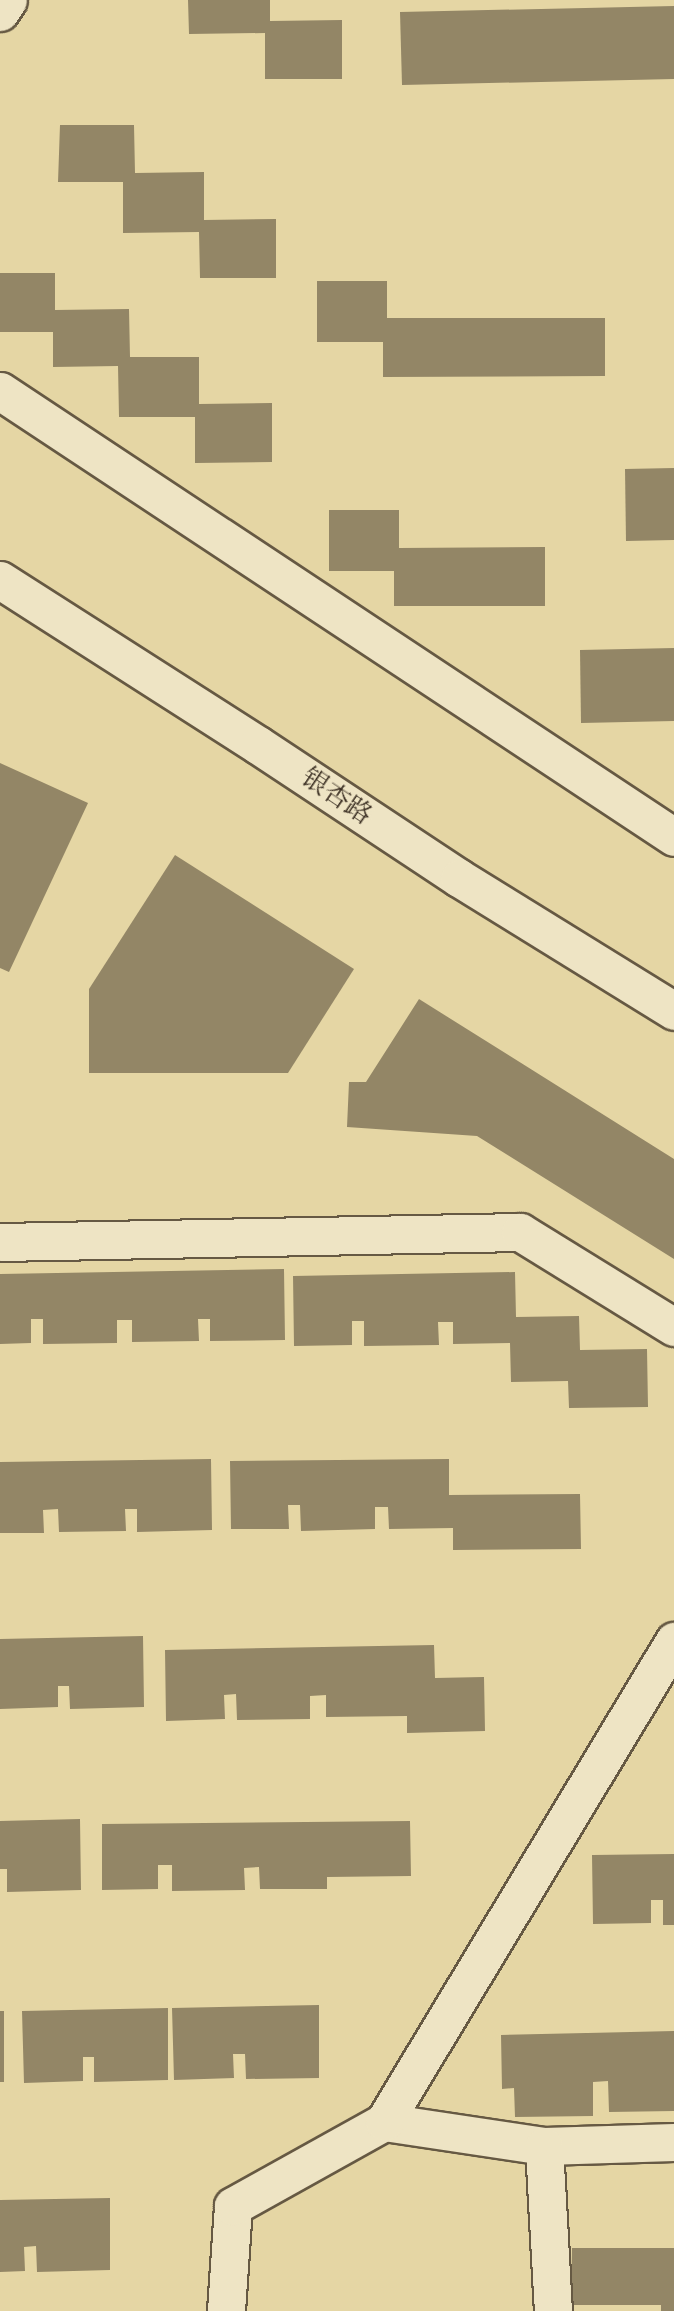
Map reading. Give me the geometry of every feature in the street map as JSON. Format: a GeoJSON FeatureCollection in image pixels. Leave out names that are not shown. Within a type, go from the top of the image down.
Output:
{"type":"FeatureCollection","features":[{"type":"Feature","properties":{"kind":"street"},"geometry":{"type":"LineString","coordinates":[[0,12],[8,0]]}},
{"type":"Feature","properties":{"kind":"street"},"geometry":{"type":"LineString","coordinates":[[0,391],[674,837]]}},
{"type":"Feature","properties":{"kind":"street","name":"银杏路"},"geometry":{"type":"LineString","coordinates":[[0,580],[459,878],[674,1011]]}},
{"type":"Feature","properties":{"kind":"street"},"geometry":{"type":"LineString","coordinates":[[0,1242],[520,1232],[674,1326]]}},
{"type":"Feature","properties":{"kind":"street"},"geometry":{"type":"LineString","coordinates":[[226,2311],[233,2206],[384,2122],[674,1641]]}},
{"type":"Feature","properties":{"kind":"street"},"geometry":{"type":"LineString","coordinates":[[384,2122],[544,2146],[674,2143]]}},
{"type":"Feature","properties":{"kind":"street"},"geometry":{"type":"LineString","coordinates":[[544,2146],[553,2311]]}},
{"type":"Feature","properties":{"kind":"building"},"geometry":{"type":"Polygon","coordinates":[[[188,0],[270,0],[270,21],[342,20],[342,79],[265,79],[265,33],[189,34],[188,0]]]}},
{"type":"Feature","properties":{"kind":"building"},"geometry":{"type":"Polygon","coordinates":[[[674,6],[674,79],[402,85],[400,12],[674,6]]]}},
{"type":"Feature","properties":{"kind":"building"},"geometry":{"type":"Polygon","coordinates":[[[60,125],[134,125],[135,173],[204,172],[204,220],[276,219],[276,278],[200,278],[199,232],[123,233],[123,182],[58,182],[60,125]]]}},
{"type":"Feature","properties":{"kind":"building"},"geometry":{"type":"Polygon","coordinates":[[[0,273],[55,273],[55,310],[129,309],[130,357],[199,357],[199,404],[272,403],[272,462],[195,463],[195,417],[119,417],[118,366],[53,367],[53,332],[0,332],[0,273]]]}},
{"type":"Feature","properties":{"kind":"building"},"geometry":{"type":"Polygon","coordinates":[[[317,281],[387,281],[387,318],[605,318],[605,376],[383,377],[383,342],[317,342],[317,281]]]}},
{"type":"Feature","properties":{"kind":"building"},"geometry":{"type":"Polygon","coordinates":[[[674,468],[674,540],[626,541],[625,469],[674,468]]]}},
{"type":"Feature","properties":{"kind":"building"},"geometry":{"type":"Polygon","coordinates":[[[329,510],[399,510],[399,548],[545,547],[545,606],[394,606],[394,571],[329,571],[329,510]]]}},
{"type":"Feature","properties":{"kind":"building"},"geometry":{"type":"Polygon","coordinates":[[[674,648],[674,721],[581,723],[580,650],[674,648]]]}},
{"type":"Feature","properties":{"kind":"building"},"geometry":{"type":"Polygon","coordinates":[[[0,763],[88,803],[9,972],[0,968],[0,763]]]}},
{"type":"Feature","properties":{"kind":"building"},"geometry":{"type":"Polygon","coordinates":[[[175,855],[354,969],[288,1073],[89,1073],[89,989],[175,855]]]}},
{"type":"Feature","properties":{"kind":"building"},"geometry":{"type":"Polygon","coordinates":[[[419,999],[674,1159],[674,1259],[477,1136],[347,1127],[349,1082],[366,1082],[419,999]]]}},
{"type":"Feature","properties":{"kind":"building"},"geometry":{"type":"Polygon","coordinates":[[[284,1269],[285,1340],[210,1341],[210,1319],[198,1319],[199,1341],[132,1342],[132,1320],[117,1320],[117,1343],[43,1344],[43,1319],[31,1319],[31,1343],[0,1344],[0,1274],[284,1269]]]}},
{"type":"Feature","properties":{"kind":"building"},"geometry":{"type":"Polygon","coordinates":[[[515,1272],[516,1317],[579,1316],[580,1350],[647,1349],[648,1407],[569,1408],[568,1381],[511,1382],[510,1343],[453,1344],[453,1322],[438,1322],[439,1345],[364,1346],[364,1321],[352,1321],[352,1345],[294,1346],[293,1276],[515,1272]]]}},
{"type":"Feature","properties":{"kind":"building"},"geometry":{"type":"Polygon","coordinates":[[[211,1459],[212,1530],[137,1532],[137,1509],[125,1509],[126,1531],[59,1532],[58,1509],[43,1510],[44,1533],[0,1533],[0,1462],[211,1459]]]}},
{"type":"Feature","properties":{"kind":"building"},"geometry":{"type":"Polygon","coordinates":[[[449,1459],[449,1495],[580,1494],[581,1549],[453,1550],[453,1528],[389,1529],[388,1507],[375,1507],[375,1529],[301,1531],[300,1505],[288,1505],[289,1529],[231,1529],[230,1461],[449,1459]]]}},
{"type":"Feature","properties":{"kind":"building"},"geometry":{"type":"Polygon","coordinates":[[[143,1636],[144,1707],[70,1709],[69,1686],[58,1686],[58,1707],[0,1709],[0,1639],[143,1636]]]}},
{"type":"Feature","properties":{"kind":"building"},"geometry":{"type":"Polygon","coordinates":[[[434,1645],[435,1678],[484,1677],[485,1731],[407,1733],[407,1716],[326,1717],[326,1695],[310,1696],[310,1719],[237,1720],[236,1694],[224,1695],[225,1719],[166,1721],[165,1650],[434,1645]]]}},
{"type":"Feature","properties":{"kind":"building"},"geometry":{"type":"Polygon","coordinates":[[[80,1819],[81,1890],[7,1892],[7,1869],[0,1869],[0,1821],[80,1819]]]}},
{"type":"Feature","properties":{"kind":"building"},"geometry":{"type":"Polygon","coordinates":[[[410,1821],[411,1876],[327,1877],[327,1889],[260,1889],[259,1867],[244,1868],[245,1890],[172,1891],[172,1865],[158,1865],[158,1889],[102,1890],[102,1824],[410,1821]]]}},
{"type":"Feature","properties":{"kind":"building"},"geometry":{"type":"Polygon","coordinates":[[[674,1854],[674,1925],[663,1925],[663,1900],[651,1900],[651,1923],[593,1924],[592,1855],[674,1854]]]}},
{"type":"Feature","properties":{"kind":"building"},"geometry":{"type":"Polygon","coordinates":[[[319,2005],[319,2078],[246,2079],[245,2054],[233,2054],[234,2078],[174,2080],[172,2008],[319,2005]]]}},
{"type":"Feature","properties":{"kind":"building"},"geometry":{"type":"Polygon","coordinates":[[[168,2008],[168,2080],[94,2082],[94,2057],[83,2057],[83,2081],[24,2083],[22,2011],[168,2008]]]}},
{"type":"Feature","properties":{"kind":"building"},"geometry":{"type":"Polygon","coordinates":[[[0,2011],[4,2011],[4,2082],[0,2082],[0,2011]]]}},
{"type":"Feature","properties":{"kind":"building"},"geometry":{"type":"Polygon","coordinates":[[[674,2031],[674,2111],[609,2112],[608,2081],[593,2082],[593,2116],[515,2117],[514,2088],[502,2089],[501,2035],[674,2031]]]}},
{"type":"Feature","properties":{"kind":"building"},"geometry":{"type":"Polygon","coordinates":[[[110,2198],[110,2270],[37,2272],[36,2246],[24,2247],[25,2271],[0,2272],[0,2200],[110,2198]]]}},
{"type":"Feature","properties":{"kind":"building"},"geometry":{"type":"Polygon","coordinates":[[[572,2248],[674,2248],[674,2311],[661,2311],[661,2305],[571,2305],[572,2248]]]}}]}
